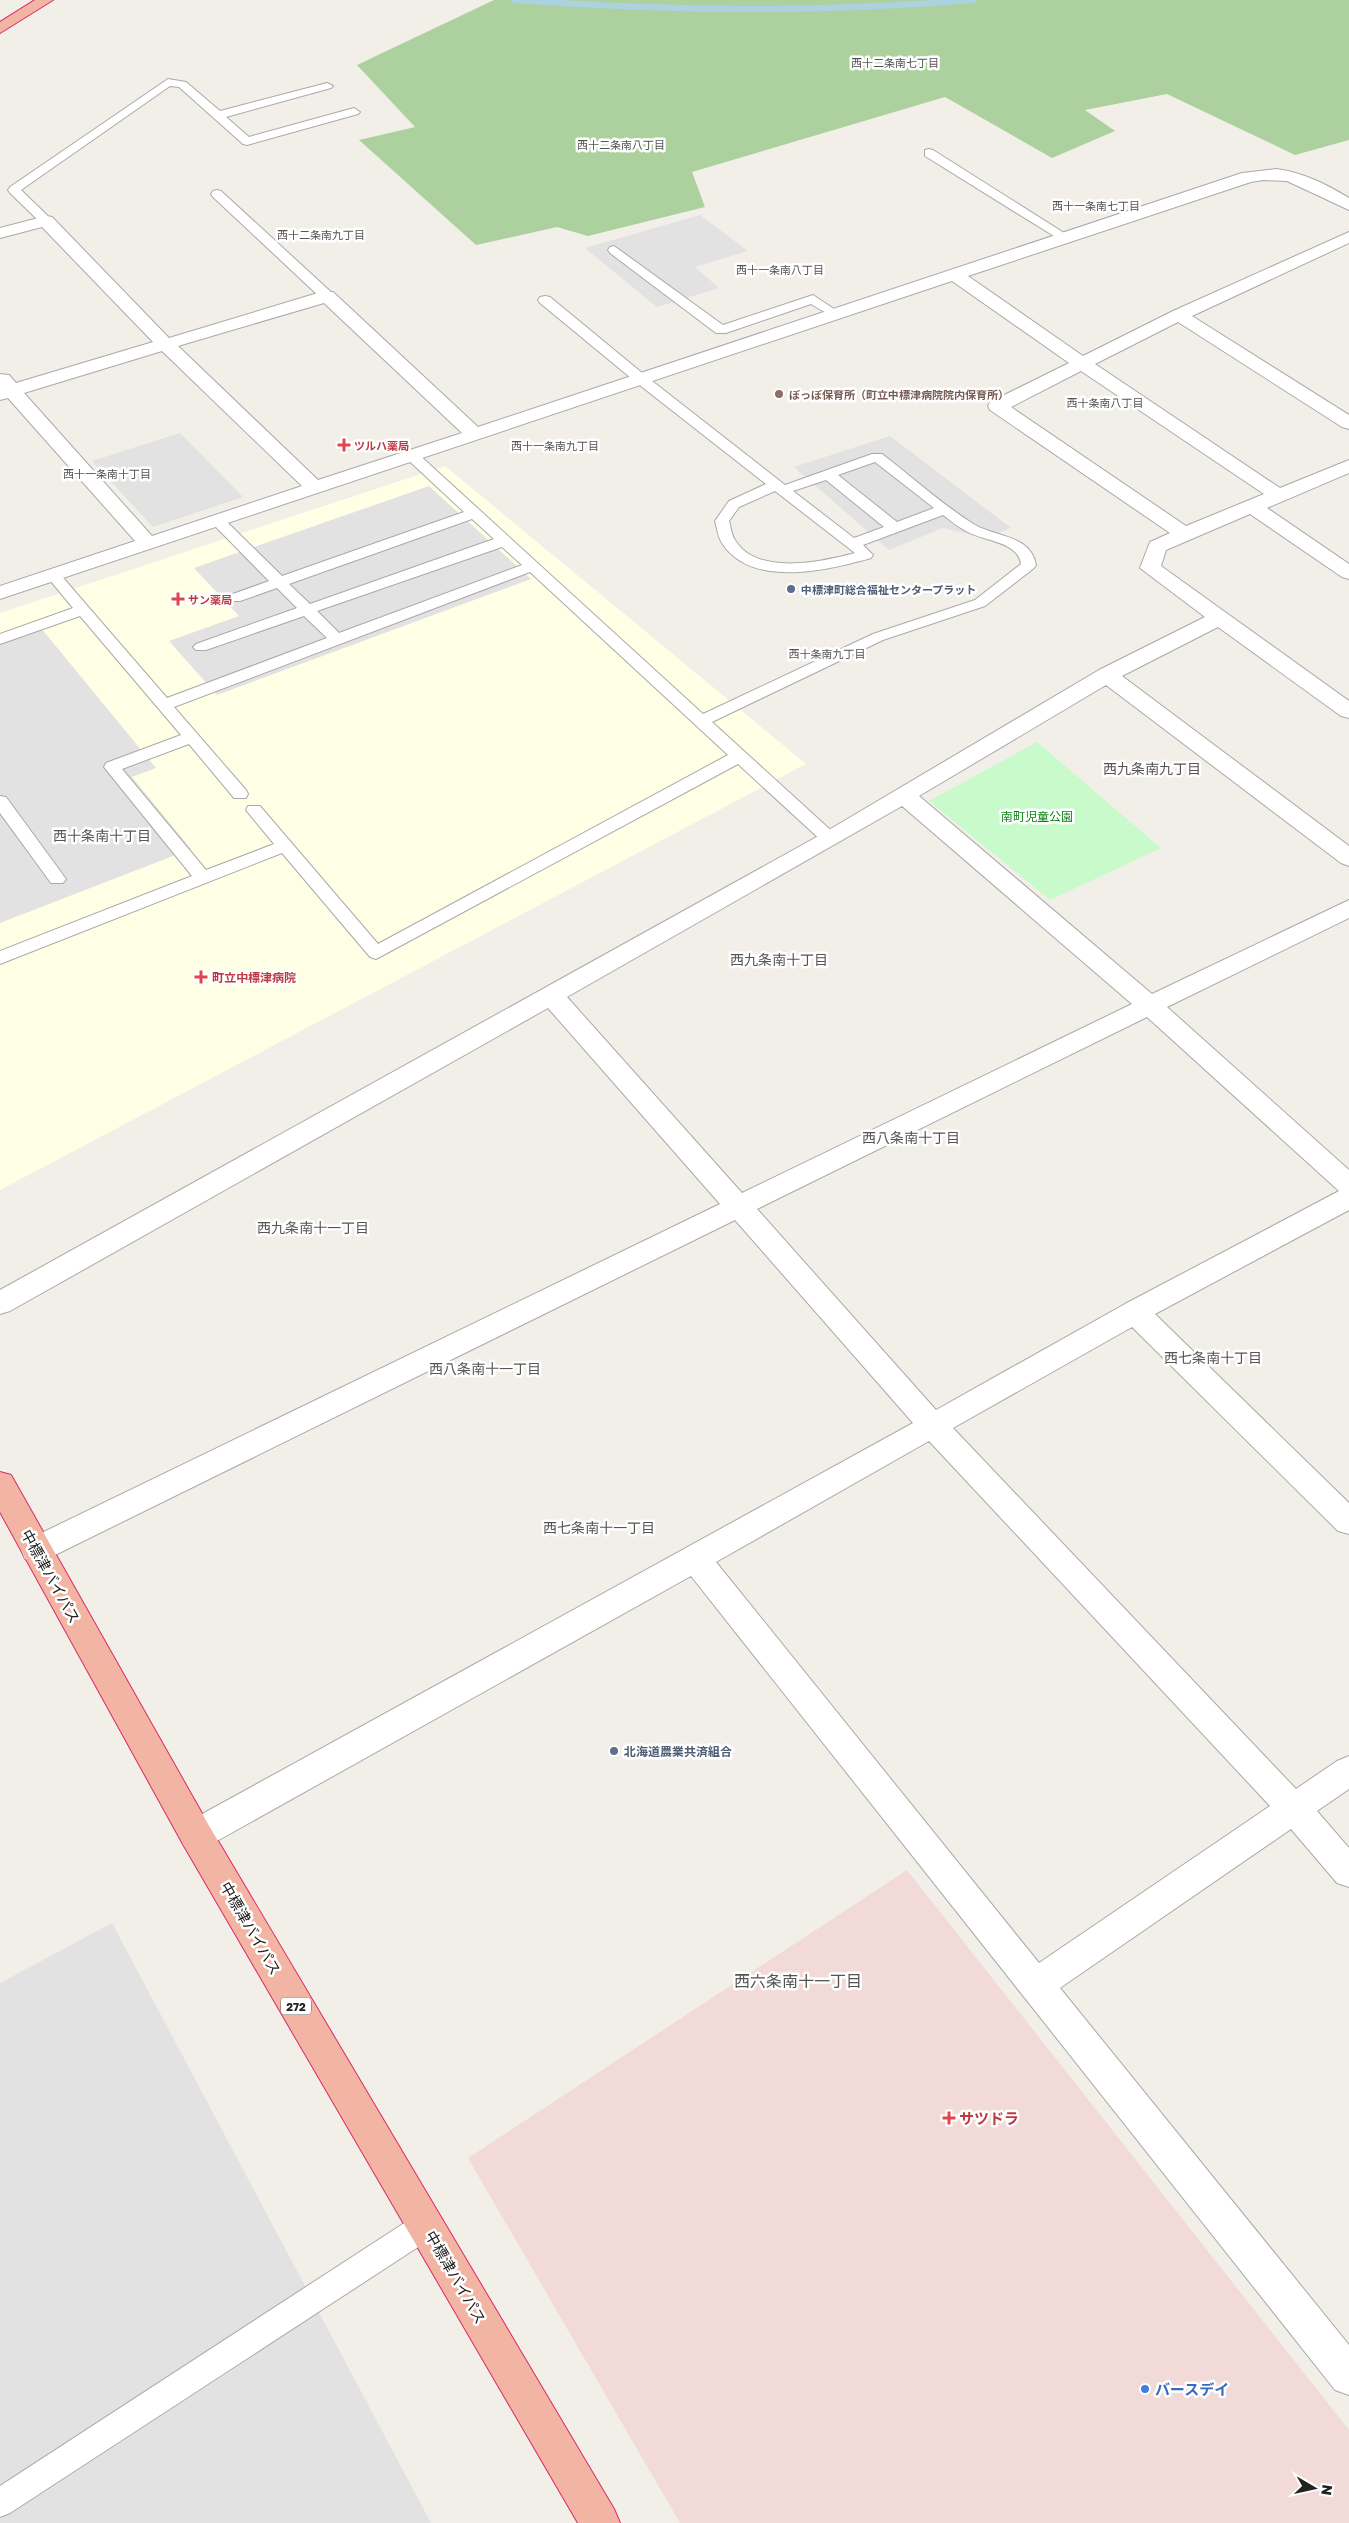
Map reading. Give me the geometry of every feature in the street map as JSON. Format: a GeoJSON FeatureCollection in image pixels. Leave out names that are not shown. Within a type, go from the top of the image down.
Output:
{"type":"FeatureCollection","features":[{"type":"Feature","properties":{"kind":"highway"},"geometry":{"type":"LineString","coordinates":[[0,28],[46,0]]}},
{"type":"Feature","properties":{"kind":"highway","name":"中標津バイパス"},"geometry":{"type":"LineString","coordinates":[[0,1486],[196,1835],[600,2523]]}},
{"type":"Feature","properties":{"kind":"street"},"geometry":{"type":"LineString","coordinates":[[0,594],[474,434],[1262,174],[1274,173],[1298,178],[1349,205]]}},
{"type":"Feature","properties":{"kind":"street"},"geometry":{"type":"LineString","coordinates":[[0,233],[46,220],[165,344],[315,488]]}},
{"type":"Feature","properties":{"kind":"street"},"geometry":{"type":"LineString","coordinates":[[1184,534],[997,406],[1179,315],[1349,237]]}},
{"type":"Feature","properties":{"kind":"street"},"geometry":{"type":"LineString","coordinates":[[955,275],[1081,363],[1278,495]]}},
{"type":"Feature","properties":{"kind":"street"},"geometry":{"type":"LineString","coordinates":[[148,544],[4,387],[165,344],[327,296],[474,434]]}},
{"type":"Feature","properties":{"kind":"street"},"geometry":{"type":"LineString","coordinates":[[1179,315],[1349,423]]}},
{"type":"Feature","properties":{"kind":"street"},"geometry":{"type":"LineString","coordinates":[[1349,466],[1157,546],[1150,568],[1218,619],[1349,711]]}},
{"type":"Feature","properties":{"kind":"street"},"geometry":{"type":"LineString","coordinates":[[1251,506],[1349,572]]}},
{"type":"Feature","properties":{"kind":"street"},"geometry":{"type":"LineString","coordinates":[[0,1303],[830,839],[1107,675],[1218,619]]}},
{"type":"Feature","properties":{"kind":"street"},"geometry":{"type":"LineString","coordinates":[[1107,675],[1349,858]]}},
{"type":"Feature","properties":{"kind":"street"},"geometry":{"type":"LineString","coordinates":[[904,796],[1149,1005],[1349,1185]]}},
{"type":"Feature","properties":{"kind":"street"},"geometry":{"type":"LineString","coordinates":[[36,1550],[1349,908]]}},
{"type":"Feature","properties":{"kind":"street"},"geometry":{"type":"LineString","coordinates":[[551,994],[737,1207],[933,1426],[1293,1808],[1349,1872]]}},
{"type":"Feature","properties":{"kind":"street"},"geometry":{"type":"LineString","coordinates":[[196,1835],[695,1559],[1134,1312],[1349,1198]]}},
{"type":"Feature","properties":{"kind":"street"},"geometry":{"type":"LineString","coordinates":[[1134,1312],[1349,1522]]}},
{"type":"Feature","properties":{"kind":"street"},"geometry":{"type":"LineString","coordinates":[[695,1559],[1349,2376]]}},
{"type":"Feature","properties":{"kind":"street"},"geometry":{"type":"LineString","coordinates":[[1036,1985],[1349,1771]]}},
{"type":"Feature","properties":{"kind":"lane"},"geometry":{"type":"LineString","coordinates":[[46,220],[14,190],[168,82],[182,84],[246,141],[354,112]]}},
{"type":"Feature","properties":{"kind":"lane"},"geometry":{"type":"LineString","coordinates":[[219,115],[327,86]]}},
{"type":"Feature","properties":{"kind":"lane"},"geometry":{"type":"LineString","coordinates":[[929,153],[1066,238]]}},
{"type":"Feature","properties":{"kind":"lane"},"geometry":{"type":"LineString","coordinates":[[7,183],[21,186]]}},
{"type":"Feature","properties":{"kind":"lane"},"geometry":{"type":"LineString","coordinates":[[217,194],[327,296]]}},
{"type":"Feature","properties":{"kind":"lane"},"geometry":{"type":"LineString","coordinates":[[614,250],[721,330],[813,299],[836,315]]}},
{"type":"Feature","properties":{"kind":"lane"},"geometry":{"type":"LineString","coordinates":[[545,300],[642,380],[780,488],[866,555],[829,566],[780,568],[743,558],[727,541],[722,521],[734,504],[780,488],[828,474],[877,457],[971,528],[1009,542],[1024,551],[1029,559],[1029,565],[980,603],[878,637],[702,721]]}},
{"type":"Feature","properties":{"kind":"lane"},"geometry":{"type":"LineString","coordinates":[[411,455],[830,839]]}},
{"type":"Feature","properties":{"kind":"lane"},"geometry":{"type":"LineString","coordinates":[[828,474],[896,528]]}},
{"type":"Feature","properties":{"kind":"lane"},"geometry":{"type":"LineString","coordinates":[[852,544],[945,509]]}},
{"type":"Feature","properties":{"kind":"lane"},"geometry":{"type":"LineString","coordinates":[[235,598],[474,512]]}},
{"type":"Feature","properties":{"kind":"lane"},"geometry":{"type":"LineString","coordinates":[[218,521],[337,640]]}},
{"type":"Feature","properties":{"kind":"lane"},"geometry":{"type":"LineString","coordinates":[[201,647],[504,541]]}},
{"type":"Feature","properties":{"kind":"lane"},"geometry":{"type":"LineString","coordinates":[[164,705],[532,566]]}},
{"type":"Feature","properties":{"kind":"lane"},"geometry":{"type":"LineString","coordinates":[[54,576],[240,794]]}},
{"type":"Feature","properties":{"kind":"lane"},"geometry":{"type":"LineString","coordinates":[[0,639],[83,610]]}},
{"type":"Feature","properties":{"kind":"lane"},"geometry":{"type":"LineString","coordinates":[[192,737],[112,767],[203,878]]}},
{"type":"Feature","properties":{"kind":"lane"},"geometry":{"type":"LineString","coordinates":[[254,810],[376,953],[739,756]]}},
{"type":"Feature","properties":{"kind":"lane"},"geometry":{"type":"LineString","coordinates":[[0,801],[57,879]]}},
{"type":"Feature","properties":{"kind":"lane"},"geometry":{"type":"LineString","coordinates":[[0,958],[284,846]]}},
{"type":"Feature","properties":{"kind":"lane"},"geometry":{"type":"LineString","coordinates":[[0,2503],[425,2226]]}},
{"type":"Feature","properties":{"kind":"shaded area"},"geometry":{"type":"Polygon","coordinates":[[[700,215],[748,251],[695,267],[719,288],[657,307],[585,248],[700,215]]]}},
{"type":"Feature","properties":{"kind":"shaded area"},"geometry":{"type":"Polygon","coordinates":[[[180,433],[243,497],[153,527],[92,461],[180,433]]]}},
{"type":"Feature","properties":{"kind":"shaded area"},"geometry":{"type":"Polygon","coordinates":[[[890,436],[1011,528],[985,538],[943,528],[889,550],[794,467],[890,436]]]}},
{"type":"Feature","properties":{"kind":"shaded area","name":"町立中標津病院"},"geometry":{"type":"Polygon","coordinates":[[[445,466],[806,764],[0,1190],[0,613],[445,466]]]}},
{"type":"Feature","properties":{"kind":"shaded area"},"geometry":{"type":"Polygon","coordinates":[[[429,486],[531,579],[217,695],[169,641],[239,616],[194,568],[429,486]]]}},
{"type":"Feature","properties":{"kind":"shaded area"},"geometry":{"type":"Polygon","coordinates":[[[36,622],[156,768],[132,777],[191,849],[0,923],[0,635],[36,622]]]}},
{"type":"Feature","properties":{"kind":"shaded area"},"geometry":{"type":"Polygon","coordinates":[[[907,1870],[1349,2430],[1349,2523],[680,2523],[468,2158],[907,1870]]]}},
{"type":"Feature","properties":{"kind":"shaded area"},"geometry":{"type":"Polygon","coordinates":[[[112,1923],[431,2523],[0,2523],[0,1983],[112,1923]]]}},
{"type":"Feature","properties":{"kind":"green space"},"geometry":{"type":"Polygon","coordinates":[[[494,0],[1349,0],[1349,140],[1295,155],[1167,94],[1085,110],[1115,131],[1052,158],[945,97],[692,172],[705,207],[588,236],[557,227],[476,245],[359,140],[415,127],[357,65],[494,0]]]}},
{"type":"Feature","properties":{"kind":"green space","name":"南町児童公園"},"geometry":{"type":"Polygon","coordinates":[[[1037,742],[1161,848],[1050,900],[929,801],[1037,742]]]}},
{"type":"Feature","properties":{"kind":"waterway"},"geometry":{"type":"LineString","coordinates":[[514,0],[571,4],[744,9],[858,7],[973,0]]}},
{"type":"Feature","properties":{"kind":"place","name":"ぽっぽ保育所（町立中標津病院院内保育所）"},"geometry":{"type":"Point","coordinates":[779,394]}},
{"type":"Feature","properties":{"kind":"place","name":"ツルハ薬局"},"geometry":{"type":"Point","coordinates":[344,445]}},
{"type":"Feature","properties":{"kind":"place","name":"中標津町総合福祉センタープラット"},"geometry":{"type":"Point","coordinates":[791,589]}},
{"type":"Feature","properties":{"kind":"place","name":"サン薬局"},"geometry":{"type":"Point","coordinates":[178,599]}},
{"type":"Feature","properties":{"kind":"place","name":"町立中標津病院"},"geometry":{"type":"Point","coordinates":[201,977]}},
{"type":"Feature","properties":{"kind":"place","name":"北海道農業共済組合"},"geometry":{"type":"Point","coordinates":[614,1751]}},
{"type":"Feature","properties":{"kind":"place","name":"サツドラ"},"geometry":{"type":"Point","coordinates":[949,2118]}},
{"type":"Feature","properties":{"kind":"place","name":"バースデイ"},"geometry":{"type":"Point","coordinates":[1145,2389]}},
{"type":"Feature","properties":{"kind":"district","name":"西十二条南七丁目"},"geometry":{"type":"Point","coordinates":[895,62]}},
{"type":"Feature","properties":{"kind":"district","name":"西十二条南八丁目"},"geometry":{"type":"Point","coordinates":[621,144]}},
{"type":"Feature","properties":{"kind":"district","name":"西十一条南七丁目"},"geometry":{"type":"Point","coordinates":[1096,205]}},
{"type":"Feature","properties":{"kind":"district","name":"西十二条南九丁目"},"geometry":{"type":"Point","coordinates":[321,234]}},
{"type":"Feature","properties":{"kind":"district","name":"西十一条南八丁目"},"geometry":{"type":"Point","coordinates":[780,269]}},
{"type":"Feature","properties":{"kind":"district","name":"西十条南八丁目"},"geometry":{"type":"Point","coordinates":[1105,402]}},
{"type":"Feature","properties":{"kind":"district","name":"西十一条南九丁目"},"geometry":{"type":"Point","coordinates":[555,445]}},
{"type":"Feature","properties":{"kind":"district","name":"西十一条南十丁目"},"geometry":{"type":"Point","coordinates":[107,473]}},
{"type":"Feature","properties":{"kind":"district","name":"西十条南九丁目"},"geometry":{"type":"Point","coordinates":[827,653]}},
{"type":"Feature","properties":{"kind":"district","name":"西九条南九丁目"},"geometry":{"type":"Point","coordinates":[1152,768]}},
{"type":"Feature","properties":{"kind":"district","name":"西十条南十丁目"},"geometry":{"type":"Point","coordinates":[102,835]}},
{"type":"Feature","properties":{"kind":"district","name":"西九条南十丁目"},"geometry":{"type":"Point","coordinates":[779,959]}},
{"type":"Feature","properties":{"kind":"district","name":"西八条南十丁目"},"geometry":{"type":"Point","coordinates":[911,1137]}},
{"type":"Feature","properties":{"kind":"district","name":"西九条南十一丁目"},"geometry":{"type":"Point","coordinates":[313,1227]}},
{"type":"Feature","properties":{"kind":"district","name":"西七条南十丁目"},"geometry":{"type":"Point","coordinates":[1213,1357]}},
{"type":"Feature","properties":{"kind":"district","name":"西八条南十一丁目"},"geometry":{"type":"Point","coordinates":[485,1368]}},
{"type":"Feature","properties":{"kind":"district","name":"西七条南十一丁目"},"geometry":{"type":"Point","coordinates":[599,1527]}},
{"type":"Feature","properties":{"kind":"district","name":"西六条南十一丁目"},"geometry":{"type":"Point","coordinates":[798,1981]}}]}
